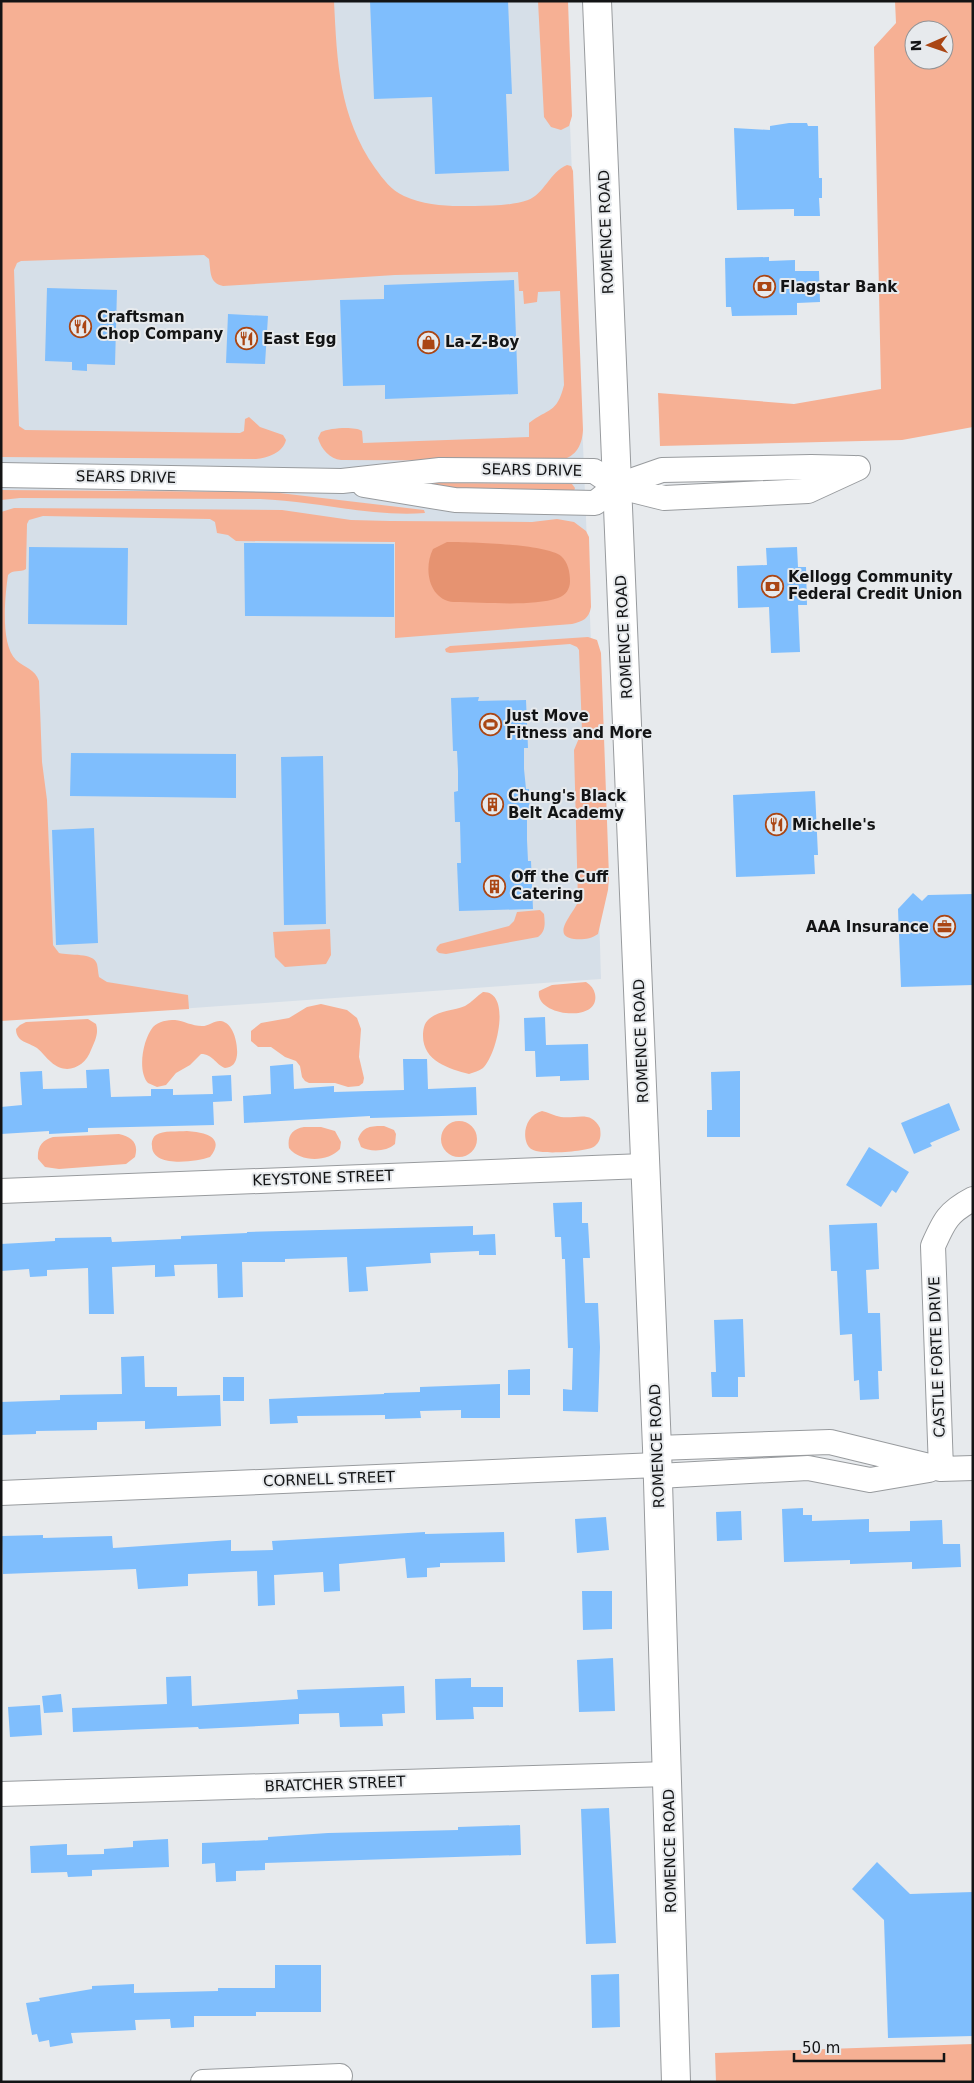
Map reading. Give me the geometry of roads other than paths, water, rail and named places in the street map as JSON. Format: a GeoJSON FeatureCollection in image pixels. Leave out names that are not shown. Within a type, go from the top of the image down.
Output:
{"type":"FeatureCollection","features":[{"type":"Feature","properties":{"kind":"street","name":"ROMENCE ROAD"},"geometry":{"type":"LineString","coordinates":[[597,1],[616,486],[639,979],[644,1166],[658,1463],[676,2082]]}},
{"type":"Feature","properties":{"kind":"street"},"geometry":{"type":"LineString","coordinates":[[858,468],[808,492],[664,498],[616,486],[662,470],[858,468]]}},
{"type":"Feature","properties":{"kind":"street","name":"SEARS DRIVE"},"geometry":{"type":"LineString","coordinates":[[1,475],[342,480],[440,470],[594,471],[616,486],[595,503],[483,501],[433,497],[342,480]]}},
{"type":"Feature","properties":{"kind":"street","name":"KEYSTONE STREET"},"geometry":{"type":"LineString","coordinates":[[1,1191],[644,1166]]}},
{"type":"Feature","properties":{"kind":"street","name":"CASTLE FORTE DRIVE"},"geometry":{"type":"LineString","coordinates":[[941,1469],[933,1246],[941,1228],[955,1208],[973,1199]]}},
{"type":"Feature","properties":{"kind":"street","name":"CORNELL STREET"},"geometry":{"type":"LineString","coordinates":[[1,1493],[658,1463],[830,1442],[941,1469],[973,1468]]}},
{"type":"Feature","properties":{"kind":"street","name":"BRATCHER STREET"},"geometry":{"type":"LineString","coordinates":[[1,1794],[668,1774]]}},
{"type":"Feature","properties":{"kind":"street"},"geometry":{"type":"LineString","coordinates":[[203,2082],[340,2076]]}},
{"type":"Feature","properties":{"kind":"place","name":"Flagstar Bank"},"geometry":{"type":"Point","coordinates":[764,287]}},
{"type":"Feature","properties":{"kind":"place","name":"Craftsman Chop Company"},"geometry":{"type":"Point","coordinates":[81,326]}},
{"type":"Feature","properties":{"kind":"place","name":"East Egg"},"geometry":{"type":"Point","coordinates":[247,339]}},
{"type":"Feature","properties":{"kind":"place","name":"La-Z-Boy"},"geometry":{"type":"Point","coordinates":[429,342]}},
{"type":"Feature","properties":{"kind":"place","name":"Kellogg Community Federal Credit Union"},"geometry":{"type":"Point","coordinates":[772,586]}},
{"type":"Feature","properties":{"kind":"place","name":"Just Move Fitness and More"},"geometry":{"type":"Point","coordinates":[490,725]}},
{"type":"Feature","properties":{"kind":"place","name":"Chung's Black Belt Academy"},"geometry":{"type":"Point","coordinates":[492,805]}},
{"type":"Feature","properties":{"kind":"place","name":"Michelle's"},"geometry":{"type":"Point","coordinates":[776,825]}},
{"type":"Feature","properties":{"kind":"place","name":"Off the Cuff Catering"},"geometry":{"type":"Point","coordinates":[495,886]}},
{"type":"Feature","properties":{"kind":"place","name":"AAA Insurance"},"geometry":{"type":"Point","coordinates":[945,927]}}]}
